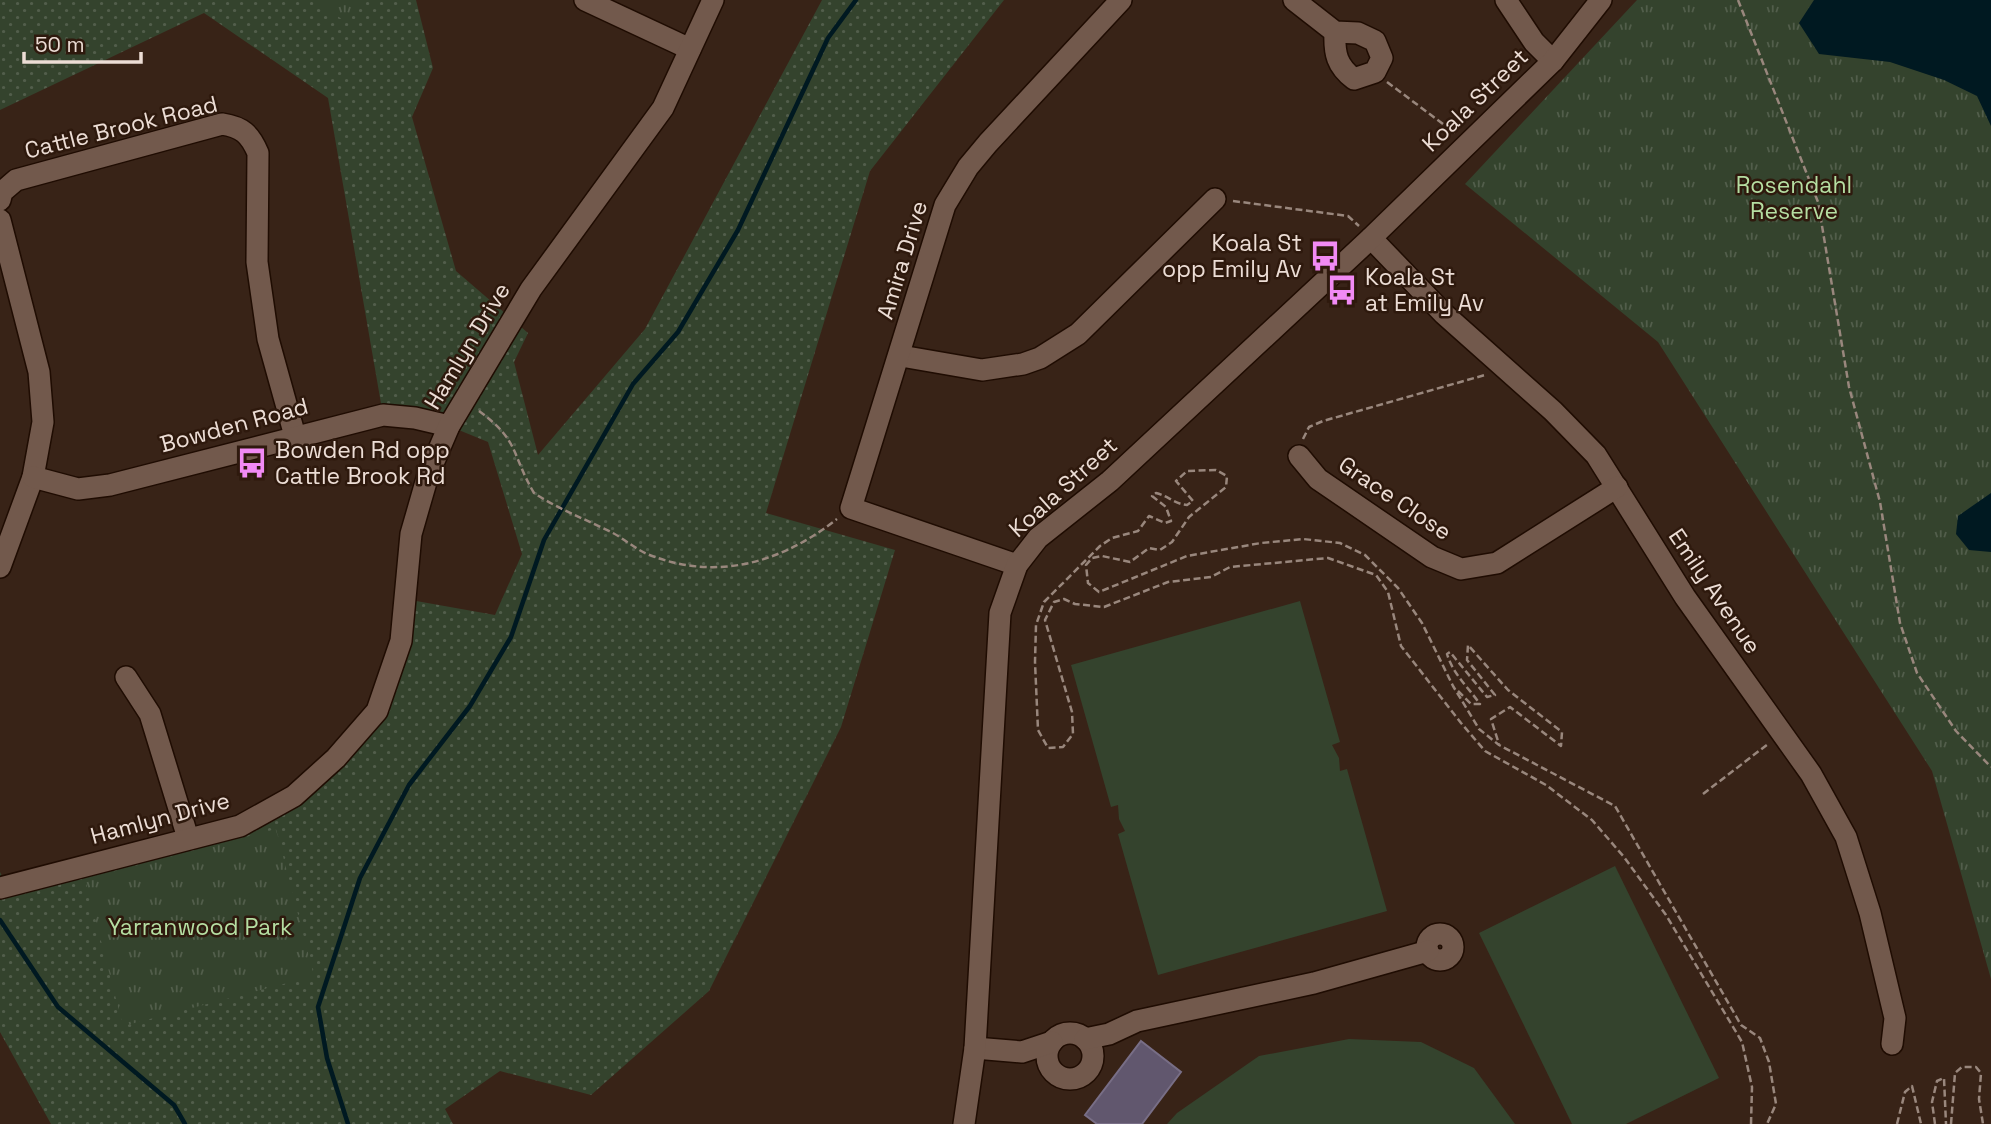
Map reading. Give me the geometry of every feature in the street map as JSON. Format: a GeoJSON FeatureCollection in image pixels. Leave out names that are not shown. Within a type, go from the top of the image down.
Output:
{"type":"FeatureCollection","features":[{"type":"Feature","properties":{"kind":"street"},"geometry":{"type":"LineString","coordinates":[[586,0],[690,49]]}},
{"type":"Feature","properties":{"kind":"street","name":"Hamlyn Drive"},"geometry":{"type":"LineString","coordinates":[[0,888],[240,826],[294,796],[336,758],[377,711],[401,641],[411,534],[428,475],[449,426],[531,289],[663,108],[713,0]]}},
{"type":"Feature","properties":{"kind":"street","name":"Amira Drive"},"geometry":{"type":"LineString","coordinates":[[851,508],[901,356],[945,205],[957,184],[988,143],[1121,0]]}},
{"type":"Feature","properties":{"kind":"street"},"geometry":{"type":"LineString","coordinates":[[1294,0],[1335,32],[1358,33],[1375,41],[1382,58],[1375,72],[1354,79],[1341,69],[1334,50],[1335,32]]}},
{"type":"Feature","properties":{"kind":"street","name":"Koala Street"},"geometry":{"type":"LineString","coordinates":[[1506,0],[1534,42],[1553,61]]}},
{"type":"Feature","properties":{"kind":"street","name":"Koala Street"},"geometry":{"type":"LineString","coordinates":[[964,1124],[975,1048],[997,655],[1003,599],[1017,565],[1038,538],[1110,481],[1371,238],[1553,61],[1601,0]]}},
{"type":"Feature","properties":{"kind":"street","name":"Cattle Brook Road"},"geometry":{"type":"LineString","coordinates":[[0,200],[2,192],[16,180],[222,124],[237,126],[251,136],[258,153],[257,262],[268,339],[295,436]]}},
{"type":"Feature","properties":{"kind":"street"},"geometry":{"type":"LineString","coordinates":[[901,356],[982,370],[1023,364],[1040,358],[1078,334],[1215,199]]}},
{"type":"Feature","properties":{"kind":"street"},"geometry":{"type":"LineString","coordinates":[[0,220],[39,372],[43,422],[33,477],[0,567]]}},
{"type":"Feature","properties":{"kind":"street","name":"Emily Avenue"},"geometry":{"type":"LineString","coordinates":[[1371,238],[1444,314],[1575,432],[1596,455],[1685,597],[1833,809],[1846,837],[1892,999],[1895,1018],[1892,1044]]}},
{"type":"Feature","properties":{"kind":"street","name":"Bowden Road"},"geometry":{"type":"LineString","coordinates":[[33,477],[78,489],[110,485],[383,415],[415,418],[449,426]]}},
{"type":"Feature","properties":{"kind":"street","name":"Grace Close"},"geometry":{"type":"LineString","coordinates":[[1299,456],[1318,479],[1432,557],[1461,569],[1497,563],[1617,488]]}},
{"type":"Feature","properties":{"kind":"street"},"geometry":{"type":"LineString","coordinates":[[851,508],[1017,565]]}},
{"type":"Feature","properties":{"kind":"street"},"geometry":{"type":"LineString","coordinates":[[126,677],[150,714],[188,838]]}},
{"type":"Feature","properties":{"kind":"street"},"geometry":{"type":"LineString","coordinates":[[1022,1052],[1061,1078],[1076,1079],[1087,1071],[1089,1049],[1109,1034],[1137,1021],[1314,983],[1427,951]]}},
{"type":"Feature","properties":{"kind":"street"},"geometry":{"type":"LineString","coordinates":[[975,1048],[1022,1052],[1071,1033],[1089,1049]]}},
{"type":"Feature","properties":{"kind":"street"},"geometry":{"type":"LineString","coordinates":[[1051,1069],[1046,1056],[1052,1042]]}},
{"type":"Feature","properties":{"kind":"path"},"geometry":{"type":"LineString","coordinates":[[1738,0],[1818,202],[1849,387],[1880,502],[1900,624],[1917,673],[1956,731],[1991,767]]}},
{"type":"Feature","properties":{"kind":"path"},"geometry":{"type":"LineString","coordinates":[[1375,72],[1457,134],[1466,146]]}},
{"type":"Feature","properties":{"kind":"path"},"geometry":{"type":"LineString","coordinates":[[1215,199],[1348,216],[1371,238]]}},
{"type":"Feature","properties":{"kind":"path"},"geometry":{"type":"LineString","coordinates":[[1299,456],[1309,427],[1323,421],[1504,370]]}},
{"type":"Feature","properties":{"kind":"path"},"geometry":{"type":"LineString","coordinates":[[464,400],[502,428],[511,439],[524,476],[534,493],[645,553],[674,563],[718,569],[761,560],[813,538],[851,508]]}},
{"type":"Feature","properties":{"kind":"path"},"geometry":{"type":"LineString","coordinates":[[1751,1124],[1752,1087],[1742,1042],[1666,915],[1624,857],[1592,820],[1546,785],[1485,751],[1469,733],[1409,661],[1401,646],[1388,592],[1376,575],[1328,558],[1265,563],[1230,567],[1211,577],[1168,582],[1104,607],[1074,604],[1064,599],[1054,602],[1045,620],[1072,712],[1073,734],[1063,747],[1048,748],[1038,730],[1036,625],[1044,602],[1100,546],[1112,538],[1138,531],[1149,516],[1165,523],[1171,522],[1166,507],[1152,496],[1156,493],[1187,505],[1193,501],[1176,481],[1180,474],[1186,471],[1216,470],[1227,475],[1226,487],[1189,517],[1172,542],[1160,550],[1149,548],[1130,562],[1102,556],[1092,558],[1086,565],[1088,583],[1099,592],[1187,556],[1261,543],[1303,539],[1340,543],[1365,555],[1398,587],[1422,623],[1453,686],[1479,729],[1499,745],[1615,806],[1741,1025],[1760,1038],[1769,1062],[1776,1104],[1767,1124]]}},
{"type":"Feature","properties":{"kind":"path"},"geometry":{"type":"LineString","coordinates":[[1453,686],[1471,704],[1480,704],[1448,659],[1447,654],[1450,652],[1487,697],[1495,695],[1467,660],[1468,645],[1508,690],[1562,732],[1561,746],[1510,707],[1491,719],[1499,745]]}},
{"type":"Feature","properties":{"kind":"path"},"geometry":{"type":"LineString","coordinates":[[1703,794],[1782,734]]}},
{"type":"Feature","properties":{"kind":"path"},"geometry":{"type":"LineString","coordinates":[[1951,1124],[1955,1073],[1962,1067],[1976,1066],[1981,1073],[1979,1099],[1983,1124]]}},
{"type":"Feature","properties":{"kind":"path"},"geometry":{"type":"LineString","coordinates":[[1935,1124],[1932,1102],[1937,1081],[1944,1078],[1946,1124]]}},
{"type":"Feature","properties":{"kind":"path"},"geometry":{"type":"LineString","coordinates":[[1897,1124],[1905,1092],[1912,1086],[1922,1124]]}},
{"type":"Feature","properties":{"kind":"green space"},"geometry":{"type":"Polygon","coordinates":[[[0,0],[416,0],[433,68],[412,117],[456,271],[528,333],[514,362],[538,455],[645,329],[822,0],[1004,0],[870,171],[766,513],[895,550],[841,727],[709,991],[591,1095],[500,1071],[445,1109],[453,1124],[51,1124],[0,1032],[0,872],[7,886],[188,838],[294,796],[377,711],[405,599],[495,615],[522,554],[488,442],[449,426],[383,415],[328,98],[204,13],[0,110],[0,0]]]}},
{"type":"Feature","properties":{"kind":"green space"},"geometry":{"type":"Polygon","coordinates":[[[312,0],[363,0],[345,21],[312,0]]]}},
{"type":"Feature","properties":{"kind":"green space","name":"Rosendahl Reserve"},"geometry":{"type":"Polygon","coordinates":[[[1637,0],[1991,0],[1991,979],[1932,771],[1658,342],[1465,184],[1637,0]]]}},
{"type":"Feature","properties":{"kind":"green space"},"geometry":{"type":"Polygon","coordinates":[[[1300,601],[1340,742],[1332,745],[1339,758],[1340,771],[1347,769],[1387,911],[1158,975],[1118,834],[1125,831],[1119,819],[1118,805],[1111,807],[1071,665],[1300,601]]]}},
{"type":"Feature","properties":{"kind":"green space","name":"Yarranwood Park"},"geometry":{"type":"Polygon","coordinates":[[[276,829],[314,976],[123,1026],[85,879],[276,829]]]}},
{"type":"Feature","properties":{"kind":"green space"},"geometry":{"type":"Polygon","coordinates":[[[1615,866],[1719,1078],[1626,1124],[1572,1124],[1479,933],[1615,866]]]}},
{"type":"Feature","properties":{"kind":"green space"},"geometry":{"type":"Polygon","coordinates":[[[1349,1039],[1421,1042],[1474,1068],[1515,1124],[1167,1124],[1177,1113],[1259,1056],[1349,1039]]]}},
{"type":"Feature","properties":{"kind":"water"},"geometry":{"type":"Polygon","coordinates":[[[1814,0],[1991,0],[1991,126],[1977,96],[1944,80],[1890,62],[1819,54],[1799,23],[1814,0]]]}},
{"type":"Feature","properties":{"kind":"water"},"geometry":{"type":"Polygon","coordinates":[[[1991,493],[1991,552],[1969,550],[1956,534],[1958,516],[1991,493]]]}},
{"type":"Feature","properties":{"kind":"building"},"geometry":{"type":"Polygon","coordinates":[[[1141,1041],[1181,1072],[1142,1124],[1097,1124],[1085,1115],[1141,1041]]]}},
{"type":"Feature","properties":{"kind":"waterway"},"geometry":{"type":"LineString","coordinates":[[348,1124],[327,1058],[318,1007],[360,878],[409,785],[470,706],[511,637],[544,540],[633,384],[678,332],[738,230],[828,38],[856,0]]}},
{"type":"Feature","properties":{"kind":"waterway"},"geometry":{"type":"LineString","coordinates":[[0,920],[58,1007],[174,1105],[185,1124]]}},
{"type":"Feature","properties":{"kind":"place","name":"Koala St opp Emily Av"},"geometry":{"type":"Point","coordinates":[1325,256]}},
{"type":"Feature","properties":{"kind":"place","name":"Koala St at Emily Av"},"geometry":{"type":"Point","coordinates":[1342,290]}},
{"type":"Feature","properties":{"kind":"place","name":"Bowden Rd opp Cattle Brook Rd"},"geometry":{"type":"Point","coordinates":[252,463]}}]}
